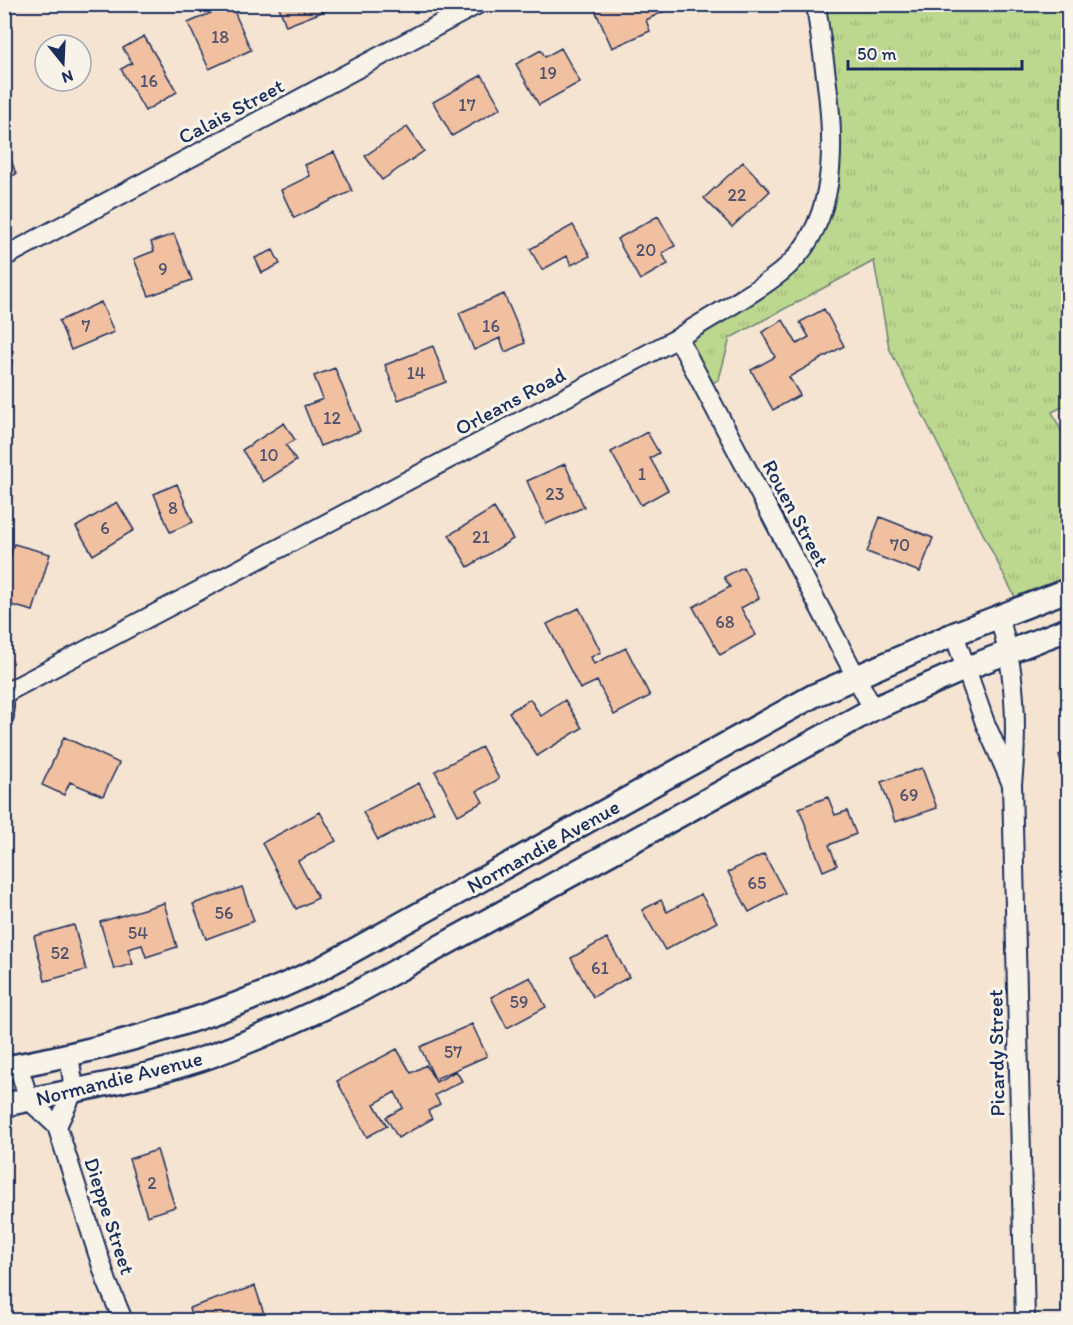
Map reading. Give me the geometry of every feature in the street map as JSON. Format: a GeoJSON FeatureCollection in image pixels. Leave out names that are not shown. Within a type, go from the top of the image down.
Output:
{"type":"FeatureCollection","features":[{"type":"Feature","properties":{"kind":"street","name":"Calais Street"},"geometry":{"type":"LineString","coordinates":[[4,257],[478,4]]}},
{"type":"Feature","properties":{"kind":"street","name":"Orleans Road"},"geometry":{"type":"LineString","coordinates":[[4,693],[678,338],[782,271],[800,251],[814,227],[831,175],[832,147],[816,4]]}},
{"type":"Feature","properties":{"kind":"street","name":"Rouen Street"},"geometry":{"type":"LineString","coordinates":[[678,338],[873,708]]}},
{"type":"Feature","properties":{"kind":"street","name":"Normandie Avenue"},"geometry":{"type":"LineString","coordinates":[[11,1067],[69,1054],[208,1016],[267,994],[320,969],[856,675],[1068,590]]}},
{"type":"Feature","properties":{"kind":"street","name":"Picardy Street"},"geometry":{"type":"LineString","coordinates":[[999,616],[1010,652],[1015,706],[1012,784],[1025,1320]]}},
{"type":"Feature","properties":{"kind":"street","name":"Normandie Avenue"},"geometry":{"type":"LineString","coordinates":[[4,1106],[201,1059],[273,1032],[334,1003],[873,708],[1068,629]]}},
{"type":"Feature","properties":{"kind":"street","name":"Picardy Street"},"geometry":{"type":"LineString","coordinates":[[954,634],[986,723],[1012,784]]}},
{"type":"Feature","properties":{"kind":"street"},"geometry":{"type":"LineString","coordinates":[[4,693],[4,716]]}},
{"type":"Feature","properties":{"kind":"street"},"geometry":{"type":"LineString","coordinates":[[57,1126],[74,1090],[69,1054]]}},
{"type":"Feature","properties":{"kind":"street","name":"Dieppe Street"},"geometry":{"type":"LineString","coordinates":[[11,1067],[29,1100],[57,1126],[107,1282],[123,1320]]}},
{"type":"Feature","properties":{"kind":"green space"},"geometry":{"type":"Polygon","coordinates":[[[816,5],[1068,5],[1068,404],[1052,412],[1068,445],[1068,577],[1017,601],[889,348],[874,261],[730,338],[719,379],[713,383],[689,337],[774,290],[805,251],[831,187],[816,5]]]}},
{"type":"Feature","properties":{"kind":"building"},"geometry":{"type":"Polygon","coordinates":[[[231,4],[251,50],[209,69],[188,23],[231,4]]]}},
{"type":"Feature","properties":{"kind":"building"},"geometry":{"type":"Polygon","coordinates":[[[278,4],[325,4],[327,10],[286,26],[278,4]]]}},
{"type":"Feature","properties":{"kind":"building"},"geometry":{"type":"Polygon","coordinates":[[[606,4],[662,4],[665,11],[646,20],[650,31],[612,48],[595,10],[606,4]]]}},
{"type":"Feature","properties":{"kind":"building"},"geometry":{"type":"Polygon","coordinates":[[[144,36],[177,92],[145,111],[121,69],[132,63],[123,48],[144,36]]]}},
{"type":"Feature","properties":{"kind":"building"},"geometry":{"type":"Polygon","coordinates":[[[561,48],[580,82],[539,105],[516,64],[541,50],[545,57],[561,48]]]}},
{"type":"Feature","properties":{"kind":"building"},"geometry":{"type":"Polygon","coordinates":[[[482,75],[501,108],[452,136],[433,102],[482,75]]]}},
{"type":"Feature","properties":{"kind":"building"},"geometry":{"type":"Polygon","coordinates":[[[407,127],[424,151],[382,180],[365,156],[407,127]]]}},
{"type":"Feature","properties":{"kind":"building"},"geometry":{"type":"Polygon","coordinates":[[[6,145],[16,174],[4,179],[4,146],[6,145]]]}},
{"type":"Feature","properties":{"kind":"building"},"geometry":{"type":"Polygon","coordinates":[[[334,152],[352,191],[294,218],[281,190],[310,176],[305,165],[334,152]]]}},
{"type":"Feature","properties":{"kind":"building"},"geometry":{"type":"Polygon","coordinates":[[[743,162],[770,191],[732,227],[704,198],[743,162]]]}},
{"type":"Feature","properties":{"kind":"building"},"geometry":{"type":"Polygon","coordinates":[[[658,216],[675,246],[662,253],[668,264],[640,280],[617,239],[658,216]]]}},
{"type":"Feature","properties":{"kind":"building"},"geometry":{"type":"Polygon","coordinates":[[[573,225],[590,256],[571,265],[567,256],[542,270],[530,249],[573,225]]]}},
{"type":"Feature","properties":{"kind":"building"},"geometry":{"type":"Polygon","coordinates":[[[174,234],[192,280],[149,296],[134,259],[154,251],[151,242],[174,234]]]}},
{"type":"Feature","properties":{"kind":"building"},"geometry":{"type":"Polygon","coordinates":[[[273,250],[280,264],[262,273],[255,258],[273,250]]]}},
{"type":"Feature","properties":{"kind":"building"},"geometry":{"type":"Polygon","coordinates":[[[504,294],[525,343],[505,352],[500,338],[474,350],[459,313],[504,294]]]}},
{"type":"Feature","properties":{"kind":"building"},"geometry":{"type":"Polygon","coordinates":[[[101,302],[114,332],[71,350],[59,321],[101,302]]]}},
{"type":"Feature","properties":{"kind":"building"},"geometry":{"type":"Polygon","coordinates":[[[824,309],[844,346],[789,377],[800,395],[773,410],[751,370],[775,357],[762,332],[783,320],[797,344],[809,337],[800,322],[824,309]]]}},
{"type":"Feature","properties":{"kind":"building"},"geometry":{"type":"Polygon","coordinates":[[[433,346],[446,382],[398,400],[385,365],[433,346]]]}},
{"type":"Feature","properties":{"kind":"building"},"geometry":{"type":"Polygon","coordinates":[[[4,350],[13,351],[8,401],[4,401],[4,350]]]}},
{"type":"Feature","properties":{"kind":"building"},"geometry":{"type":"Polygon","coordinates":[[[335,368],[360,431],[320,446],[304,406],[323,399],[314,376],[335,368]]]}},
{"type":"Feature","properties":{"kind":"building"},"geometry":{"type":"Polygon","coordinates":[[[284,423],[295,440],[286,445],[296,461],[263,482],[242,450],[284,423]]]}},
{"type":"Feature","properties":{"kind":"building"},"geometry":{"type":"Polygon","coordinates":[[[647,432],[659,453],[650,458],[668,490],[641,505],[611,452],[647,432]]]}},
{"type":"Feature","properties":{"kind":"building"},"geometry":{"type":"Polygon","coordinates":[[[565,464],[584,507],[546,524],[527,481],[565,464]]]}},
{"type":"Feature","properties":{"kind":"building"},"geometry":{"type":"Polygon","coordinates":[[[177,484],[193,522],[170,532],[154,494],[177,484]]]}},
{"type":"Feature","properties":{"kind":"building"},"geometry":{"type":"Polygon","coordinates":[[[117,502],[134,530],[93,555],[76,527],[117,502]]]}},
{"type":"Feature","properties":{"kind":"building"},"geometry":{"type":"Polygon","coordinates":[[[494,508],[513,539],[468,567],[449,535],[494,508]]]}},
{"type":"Feature","properties":{"kind":"building"},"geometry":{"type":"Polygon","coordinates":[[[880,517],[933,538],[920,572],[867,552],[880,517]]]}},
{"type":"Feature","properties":{"kind":"building"},"geometry":{"type":"Polygon","coordinates":[[[14,544],[50,554],[33,611],[4,603],[4,577],[14,544]]]}},
{"type":"Feature","properties":{"kind":"building"},"geometry":{"type":"Polygon","coordinates":[[[743,567],[759,598],[741,608],[756,635],[720,655],[693,607],[730,587],[724,577],[743,567]]]}},
{"type":"Feature","properties":{"kind":"building"},"geometry":{"type":"Polygon","coordinates":[[[579,608],[601,652],[591,657],[594,664],[626,648],[650,696],[614,715],[597,681],[580,689],[547,624],[579,608]]]}},
{"type":"Feature","properties":{"kind":"building"},"geometry":{"type":"Polygon","coordinates":[[[530,699],[541,716],[565,700],[582,728],[537,756],[509,712],[530,699]]]}},
{"type":"Feature","properties":{"kind":"building"},"geometry":{"type":"Polygon","coordinates":[[[64,737],[119,763],[103,796],[70,782],[64,795],[42,785],[64,737]]]}},
{"type":"Feature","properties":{"kind":"building"},"geometry":{"type":"Polygon","coordinates":[[[482,747],[499,779],[477,791],[483,802],[458,815],[435,771],[482,747]]]}},
{"type":"Feature","properties":{"kind":"building"},"geometry":{"type":"Polygon","coordinates":[[[1068,751],[1068,782],[1059,755],[1068,751]]]}},
{"type":"Feature","properties":{"kind":"building"},"geometry":{"type":"Polygon","coordinates":[[[922,768],[937,808],[895,822],[881,782],[922,768]]]}},
{"type":"Feature","properties":{"kind":"building"},"geometry":{"type":"Polygon","coordinates":[[[419,783],[434,812],[378,840],[363,812],[419,783]]]}},
{"type":"Feature","properties":{"kind":"building"},"geometry":{"type":"Polygon","coordinates":[[[828,797],[835,815],[847,811],[856,834],[829,845],[837,865],[823,871],[799,808],[828,797]]]}},
{"type":"Feature","properties":{"kind":"building"},"geometry":{"type":"Polygon","coordinates":[[[320,812],[336,841],[298,861],[318,898],[296,909],[262,843],[320,812]]]}},
{"type":"Feature","properties":{"kind":"building"},"geometry":{"type":"Polygon","coordinates":[[[764,854],[785,893],[749,912],[728,872],[764,854]]]}},
{"type":"Feature","properties":{"kind":"building"},"geometry":{"type":"Polygon","coordinates":[[[242,887],[254,921],[206,939],[193,904],[242,887]]]}},
{"type":"Feature","properties":{"kind":"building"},"geometry":{"type":"Polygon","coordinates":[[[701,894],[717,922],[665,950],[642,910],[661,900],[667,912],[701,894]]]}},
{"type":"Feature","properties":{"kind":"building"},"geometry":{"type":"Polygon","coordinates":[[[164,903],[177,947],[146,957],[142,945],[128,949],[133,964],[114,969],[100,922],[164,903]]]}},
{"type":"Feature","properties":{"kind":"building"},"geometry":{"type":"Polygon","coordinates":[[[74,925],[86,970],[45,981],[34,936],[74,925]]]}},
{"type":"Feature","properties":{"kind":"building"},"geometry":{"type":"Polygon","coordinates":[[[607,938],[629,977],[593,997],[571,958],[607,938]]]}},
{"type":"Feature","properties":{"kind":"building"},"geometry":{"type":"Polygon","coordinates":[[[530,977],[546,1007],[507,1028],[491,997],[530,977]]]}},
{"type":"Feature","properties":{"kind":"building"},"geometry":{"type":"Polygon","coordinates":[[[472,1024],[487,1056],[435,1079],[420,1047],[472,1024]]]}},
{"type":"Feature","properties":{"kind":"building"},"geometry":{"type":"Polygon","coordinates":[[[397,1049],[411,1073],[426,1065],[436,1082],[456,1071],[462,1081],[435,1095],[440,1104],[428,1111],[432,1119],[398,1138],[386,1117],[403,1108],[395,1092],[374,1104],[387,1126],[367,1137],[337,1081],[397,1049]]]}},
{"type":"Feature","properties":{"kind":"building"},"geometry":{"type":"Polygon","coordinates":[[[157,1150],[175,1207],[147,1216],[129,1159],[157,1150]]]}},
{"type":"Feature","properties":{"kind":"building"},"geometry":{"type":"Polygon","coordinates":[[[255,1286],[266,1320],[193,1320],[189,1308],[255,1286]]]}}]}
